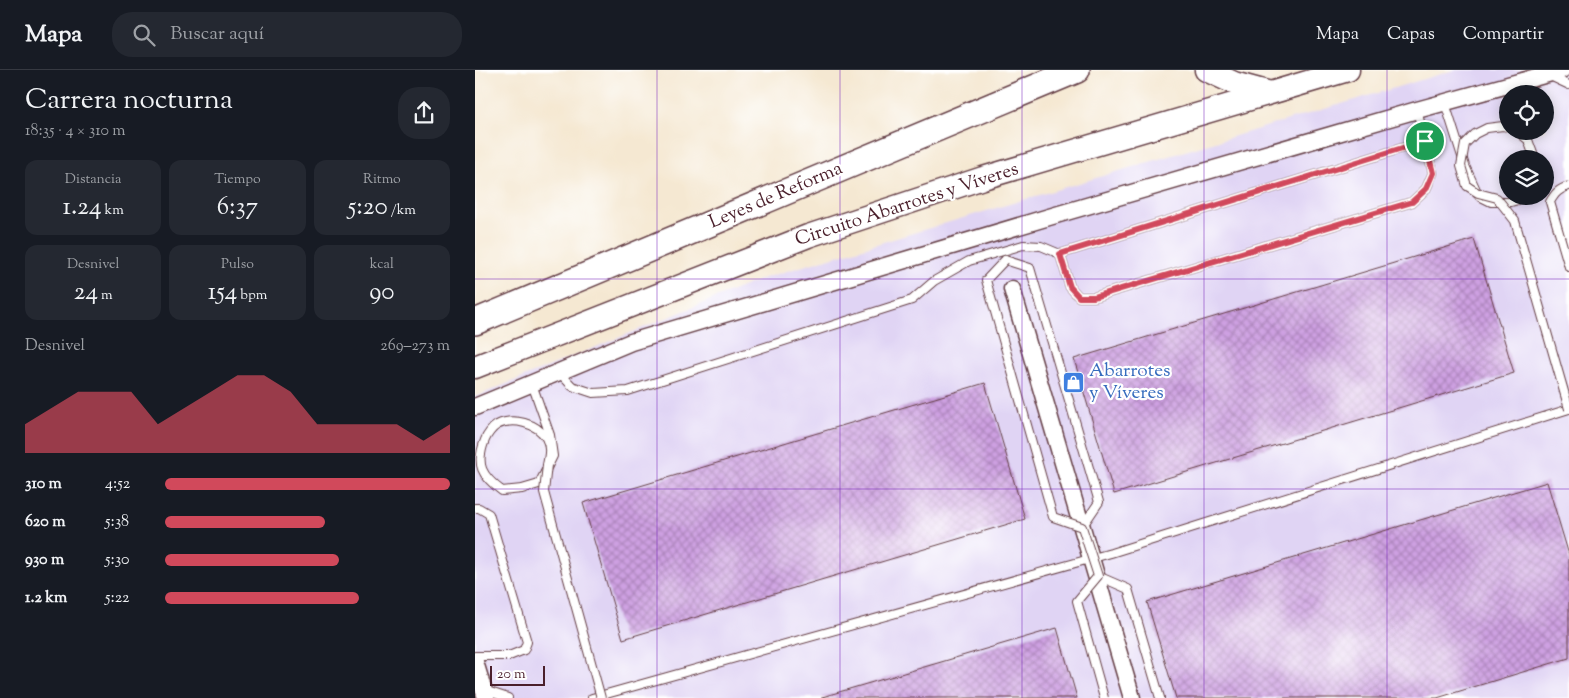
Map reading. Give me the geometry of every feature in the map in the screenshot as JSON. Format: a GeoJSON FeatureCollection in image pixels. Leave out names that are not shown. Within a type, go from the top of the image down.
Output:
{"type":"FeatureCollection","features":[{"type":"Feature","properties":{"kind":"main road","name":"Leyes de Reforma"},"geometry":{"type":"LineString","coordinates":[[475,322],[1077,70]]}},
{"type":"Feature","properties":{"kind":"main road"},"geometry":{"type":"LineString","coordinates":[[1206,70],[1234,83],[1272,93]]}},
{"type":"Feature","properties":{"kind":"main road","name":"Circuito Abarrotes y Víveres"},"geometry":{"type":"LineString","coordinates":[[475,367],[808,236],[983,178],[1348,70]]}},
{"type":"Feature","properties":{"kind":"street"},"geometry":{"type":"LineString","coordinates":[[475,407],[631,342],[1049,217],[1562,70]]}},
{"type":"Feature","properties":{"kind":"street"},"geometry":{"type":"LineString","coordinates":[[1012,289],[1132,698]]}},
{"type":"Feature","properties":{"kind":"street"},"geometry":{"type":"LineString","coordinates":[[475,662],[485,694]]}},
{"type":"Feature","properties":{"kind":"lane"},"geometry":{"type":"LineString","coordinates":[[1545,74],[1569,85]]}},
{"type":"Feature","properties":{"kind":"lane"},"geometry":{"type":"LineString","coordinates":[[1445,103],[1465,166],[1479,196],[1491,202],[1499,202]]}},
{"type":"Feature","properties":{"kind":"lane"},"geometry":{"type":"LineString","coordinates":[[1060,254],[1070,287],[1079,297],[1094,297],[1412,202],[1426,189],[1433,173],[1417,110]]}},
{"type":"Feature","properties":{"kind":"lane"},"geometry":{"type":"LineString","coordinates":[[592,698],[1091,559],[1569,409],[1515,222],[1497,198],[1478,193],[1467,186],[1461,166],[1465,144],[1475,134],[1487,128],[1499,126]]}},
{"type":"Feature","properties":{"kind":"lane"},"geometry":{"type":"LineString","coordinates":[[559,372],[571,386],[593,393],[628,392],[912,300],[934,282],[969,261],[1023,245],[1041,246],[1060,254],[1425,141]]}},
{"type":"Feature","properties":{"kind":"lane"},"geometry":{"type":"LineString","coordinates":[[1569,186],[1560,189],[1554,194],[1550,202],[1569,266]]}},
{"type":"Feature","properties":{"kind":"lane"},"geometry":{"type":"LineString","coordinates":[[1005,260],[1030,268],[1099,502],[1082,526],[1053,517],[986,280],[1005,260]]}},
{"type":"Feature","properties":{"kind":"lane"},"geometry":{"type":"LineString","coordinates":[[532,384],[550,435],[553,456],[539,484],[522,489],[502,491],[486,479],[478,463],[479,449],[487,435],[497,426],[513,422],[528,423],[540,430],[546,438],[550,451],[544,479],[544,492],[601,698]]}},
{"type":"Feature","properties":{"kind":"lane"},"geometry":{"type":"LineString","coordinates":[[475,508],[479,508],[489,514],[527,642],[524,650],[509,656],[475,656]]}},
{"type":"Feature","properties":{"kind":"lane"},"geometry":{"type":"LineString","coordinates":[[1082,526],[1098,576],[1128,589],[1160,698]]}},
{"type":"Feature","properties":{"kind":"lane"},"geometry":{"type":"LineString","coordinates":[[1098,576],[1077,601],[1105,698]]}},
{"type":"Feature","properties":{"kind":"lane"},"geometry":{"type":"LineString","coordinates":[[485,694],[508,698]]}},
{"type":"Feature","properties":{"kind":"shaded area","name":"Abarrotes y Víveres"},"geometry":{"type":"Polygon","coordinates":[[[1454,70],[1569,70],[1569,698],[475,698],[475,397],[764,278],[1454,70]]]}},
{"type":"Feature","properties":{"kind":"building"},"geometry":{"type":"Polygon","coordinates":[[[1474,239],[1514,373],[1114,494],[1074,359],[1474,239]]]}},
{"type":"Feature","properties":{"kind":"building"},"geometry":{"type":"Polygon","coordinates":[[[985,383],[1025,519],[623,639],[583,503],[985,383]]]}},
{"type":"Feature","properties":{"kind":"building"},"geometry":{"type":"Polygon","coordinates":[[[1547,482],[1569,555],[1569,658],[1437,698],[1176,698],[1147,602],[1547,482]]]}},
{"type":"Feature","properties":{"kind":"building"},"geometry":{"type":"Polygon","coordinates":[[[1057,628],[1077,698],[822,698],[822,697],[1057,628]]]}},
{"type":"Feature","properties":{"kind":"place","name":"Abarrotes y Víveres"},"geometry":{"type":"Point","coordinates":[1073,382]}},
{"type":"Feature","properties":{"kind":"route"},"geometry":{"type":"LineString","coordinates":[[1425,141],[1433,173],[1426,189],[1412,202],[1094,297],[1079,297],[1070,287],[1060,254],[1425,141]]}}]}
